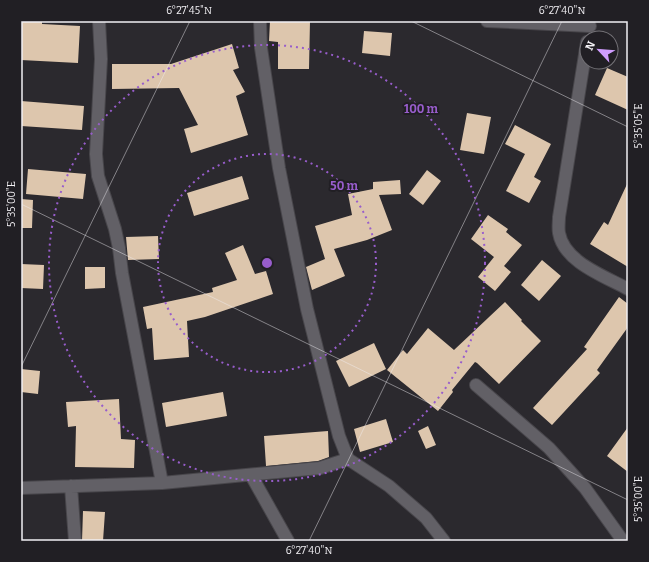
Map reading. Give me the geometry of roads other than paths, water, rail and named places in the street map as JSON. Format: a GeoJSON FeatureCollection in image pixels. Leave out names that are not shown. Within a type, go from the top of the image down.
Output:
{"type":"FeatureCollection","features":[{"type":"Feature","properties":{"kind":"street"},"geometry":{"type":"LineString","coordinates":[[99,21],[101,59],[96,154],[98,176],[115,229],[119,248],[122,273],[162,483]]}},
{"type":"Feature","properties":{"kind":"street"},"geometry":{"type":"LineString","coordinates":[[260,21],[261,48],[279,168],[306,301],[339,436],[348,459],[390,486],[426,518],[444,541]]}},
{"type":"Feature","properties":{"kind":"street"},"geometry":{"type":"LineString","coordinates":[[487,21],[589,28]]}},
{"type":"Feature","properties":{"kind":"street"},"geometry":{"type":"LineString","coordinates":[[583,70],[559,217],[558,232],[563,246],[578,262],[628,289]]}},
{"type":"Feature","properties":{"kind":"street"},"geometry":{"type":"LineString","coordinates":[[476,385],[549,448],[585,488],[623,541]]}},
{"type":"Feature","properties":{"kind":"street"},"geometry":{"type":"LineString","coordinates":[[21,488],[162,483],[320,468],[348,459]]}},
{"type":"Feature","properties":{"kind":"street"},"geometry":{"type":"LineString","coordinates":[[251,475],[288,541]]}},
{"type":"Feature","properties":{"kind":"street"},"geometry":{"type":"LineString","coordinates":[[71,486],[75,541]]}}]}
